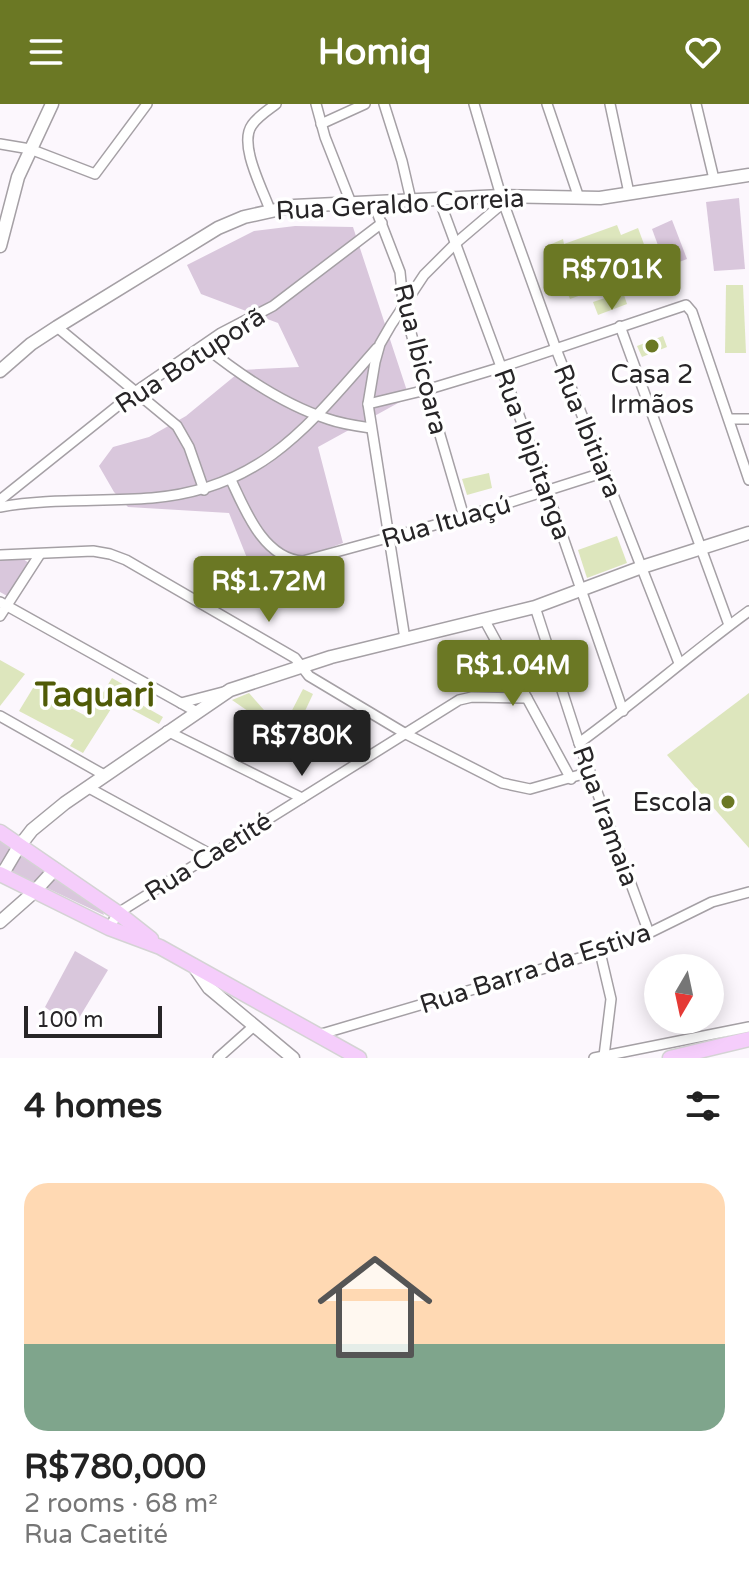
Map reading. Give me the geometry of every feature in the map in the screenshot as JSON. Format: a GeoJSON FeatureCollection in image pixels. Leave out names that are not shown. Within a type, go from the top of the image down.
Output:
{"type":"FeatureCollection","features":[{"type":"Feature","properties":{"kind":"main road"},"geometry":{"type":"LineString","coordinates":[[0,832],[118,913],[160,947]]}},
{"type":"Feature","properties":{"kind":"main road"},"geometry":{"type":"LineString","coordinates":[[1,874],[109,928],[160,947],[359,1058]]}},
{"type":"Feature","properties":{"kind":"main road"},"geometry":{"type":"LineString","coordinates":[[670,1058],[749,1039]]}},
{"type":"Feature","properties":{"kind":"street"},"geometry":{"type":"LineString","coordinates":[[1,242],[18,177],[52,104]]}},
{"type":"Feature","properties":{"kind":"street"},"geometry":{"type":"LineString","coordinates":[[0,144],[30,149],[95,174],[147,104]]}},
{"type":"Feature","properties":{"kind":"street"},"geometry":{"type":"LineString","coordinates":[[316,104],[351,203]]}},
{"type":"Feature","properties":{"kind":"street"},"geometry":{"type":"LineString","coordinates":[[321,124],[365,104]]}},
{"type":"Feature","properties":{"kind":"street"},"geometry":{"type":"LineString","coordinates":[[384,104],[411,200]]}},
{"type":"Feature","properties":{"kind":"street","name":"Rua Ibitiara"},"geometry":{"type":"LineString","coordinates":[[474,104],[502,200],[556,349],[679,663]]}},
{"type":"Feature","properties":{"kind":"street"},"geometry":{"type":"LineString","coordinates":[[547,104],[579,198]]}},
{"type":"Feature","properties":{"kind":"street"},"geometry":{"type":"LineString","coordinates":[[610,104],[629,193]]}},
{"type":"Feature","properties":{"kind":"street"},"geometry":{"type":"LineString","coordinates":[[696,104],[714,179]]}},
{"type":"Feature","properties":{"kind":"street"},"geometry":{"type":"LineString","coordinates":[[269,106],[253,122],[247,139],[270,210]]}},
{"type":"Feature","properties":{"kind":"street","name":"Rua Geraldo Correia"},"geometry":{"type":"LineString","coordinates":[[0,371],[31,344],[218,228],[270,210],[411,200],[579,198],[749,175]]}},
{"type":"Feature","properties":{"kind":"street","name":"Rua Ibipitanga"},"geometry":{"type":"LineString","coordinates":[[439,199],[547,491],[623,711]]}},
{"type":"Feature","properties":{"kind":"street"},"geometry":{"type":"LineString","coordinates":[[0,507],[153,498],[204,490],[231,480],[277,453],[317,416],[380,344],[403,303],[424,275],[502,200]]}},
{"type":"Feature","properties":{"kind":"street","name":"Rua Ibicoara"},"geometry":{"type":"LineString","coordinates":[[373,202],[400,272],[403,303],[464,517]]}},
{"type":"Feature","properties":{"kind":"street","name":"Rua Botuporã"},"geometry":{"type":"LineString","coordinates":[[0,500],[135,392],[221,333],[273,306],[382,223]]}},
{"type":"Feature","properties":{"kind":"street"},"geometry":{"type":"LineString","coordinates":[[368,404],[502,367],[686,305],[690,307],[749,480]]}},
{"type":"Feature","properties":{"kind":"street"},"geometry":{"type":"LineString","coordinates":[[620,326],[729,625]]}},
{"type":"Feature","properties":{"kind":"street"},"geometry":{"type":"LineString","coordinates":[[57,327],[177,426],[189,447],[204,490]]}},
{"type":"Feature","properties":{"kind":"street"},"geometry":{"type":"LineString","coordinates":[[380,344],[368,404],[405,639]]}},
{"type":"Feature","properties":{"kind":"street"},"geometry":{"type":"LineString","coordinates":[[204,346],[232,367],[317,416],[371,428]]}},
{"type":"Feature","properties":{"kind":"street"},"geometry":{"type":"LineString","coordinates":[[730,419],[749,419]]}},
{"type":"Feature","properties":{"kind":"street","name":"Rua Ituaçú"},"geometry":{"type":"LineString","coordinates":[[231,480],[257,530],[288,558],[310,560],[464,517],[605,472]]}},
{"type":"Feature","properties":{"kind":"street"},"geometry":{"type":"LineString","coordinates":[[181,703],[302,666],[535,607],[642,567],[749,533]]}},
{"type":"Feature","properties":{"kind":"street"},"geometry":{"type":"LineString","coordinates":[[0,555],[93,551],[126,560],[295,658],[309,676],[406,734],[514,788],[537,788],[590,772]]}},
{"type":"Feature","properties":{"kind":"street"},"geometry":{"type":"LineString","coordinates":[[0,616],[3,604],[40,554]]}},
{"type":"Feature","properties":{"kind":"street"},"geometry":{"type":"LineString","coordinates":[[3,604],[197,712]]}},
{"type":"Feature","properties":{"kind":"street","name":"Rua Iramaia"},"geometry":{"type":"LineString","coordinates":[[535,607],[579,743],[649,933]]}},
{"type":"Feature","properties":{"kind":"street"},"geometry":{"type":"LineString","coordinates":[[579,743],[749,611]]}},
{"type":"Feature","properties":{"kind":"street"},"geometry":{"type":"LineString","coordinates":[[485,621],[571,779]]}},
{"type":"Feature","properties":{"kind":"street"},"geometry":{"type":"LineString","coordinates":[[1,874],[32,830],[65,803],[230,690]]}},
{"type":"Feature","properties":{"kind":"street","name":"Rua Caetité"},"geometry":{"type":"LineString","coordinates":[[109,928],[118,913],[459,700],[472,697],[527,698]]}},
{"type":"Feature","properties":{"kind":"street"},"geometry":{"type":"LineString","coordinates":[[0,716],[106,776]]}},
{"type":"Feature","properties":{"kind":"street"},"geometry":{"type":"LineString","coordinates":[[167,731],[302,798]]}},
{"type":"Feature","properties":{"kind":"street"},"geometry":{"type":"LineString","coordinates":[[89,788],[210,854]]}},
{"type":"Feature","properties":{"kind":"street"},"geometry":{"type":"LineString","coordinates":[[0,922],[55,869]]}},
{"type":"Feature","properties":{"kind":"street","name":"Rua Barra da Estiva"},"geometry":{"type":"LineString","coordinates":[[318,1035],[600,952],[649,933],[712,902],[749,892]]}},
{"type":"Feature","properties":{"kind":"street"},"geometry":{"type":"LineString","coordinates":[[600,952],[611,999],[599,1057],[749,1027]]}},
{"type":"Feature","properties":{"kind":"street"},"geometry":{"type":"LineString","coordinates":[[193,965],[209,988],[293,1058]]}},
{"type":"Feature","properties":{"kind":"street"},"geometry":{"type":"LineString","coordinates":[[218,1058],[255,1025]]}},
{"type":"Feature","properties":{"kind":"shaded area"},"geometry":{"type":"Polygon","coordinates":[[[739,198],[745,269],[714,271],[706,202],[739,198]]]}},
{"type":"Feature","properties":{"kind":"shaded area"},"geometry":{"type":"Polygon","coordinates":[[[672,220],[687,259],[666,267],[652,229],[672,220]]]}},
{"type":"Feature","properties":{"kind":"shaded area"},"geometry":{"type":"Polygon","coordinates":[[[295,226],[353,227],[409,397],[318,447],[343,543],[304,557],[247,558],[229,513],[128,507],[114,492],[99,466],[113,447],[149,437],[186,416],[242,370],[299,367],[278,323],[201,294],[187,265],[254,231],[295,226]]]}},
{"type":"Feature","properties":{"kind":"shaded area"},"geometry":{"type":"Polygon","coordinates":[[[0,559],[23,559],[29,563],[9,597],[0,592],[0,559]]]}},
{"type":"Feature","properties":{"kind":"shaded area"},"geometry":{"type":"Polygon","coordinates":[[[0,836],[102,909],[104,915],[0,866],[0,836]]]}},
{"type":"Feature","properties":{"kind":"shaded area"},"geometry":{"type":"Polygon","coordinates":[[[75,951],[108,970],[76,1023],[60,1018],[45,1007],[75,951]]]}},
{"type":"Feature","properties":{"kind":"building"},"geometry":{"type":"Polygon","coordinates":[[[617,225],[621,235],[638,228],[648,255],[630,261],[634,271],[599,282],[583,291],[584,294],[570,299],[547,246],[563,239],[564,244],[617,225]]]}},
{"type":"Feature","properties":{"kind":"building"},"geometry":{"type":"Polygon","coordinates":[[[726,285],[743,285],[746,353],[725,353],[726,285]]]}},
{"type":"Feature","properties":{"kind":"building"},"geometry":{"type":"Polygon","coordinates":[[[623,292],[627,304],[598,315],[593,302],[623,292]]]}},
{"type":"Feature","properties":{"kind":"building","name":"Casa 2 Irmãos"},"geometry":{"type":"Polygon","coordinates":[[[663,336],[667,347],[642,357],[637,346],[663,336]]]}},
{"type":"Feature","properties":{"kind":"building"},"geometry":{"type":"Polygon","coordinates":[[[489,473],[492,488],[467,495],[462,479],[489,473]]]}},
{"type":"Feature","properties":{"kind":"building"},"geometry":{"type":"Polygon","coordinates":[[[617,536],[627,563],[587,578],[578,550],[617,536]]]}},
{"type":"Feature","properties":{"kind":"building"},"geometry":{"type":"Polygon","coordinates":[[[0,660],[25,674],[0,706],[0,660]]]}},
{"type":"Feature","properties":{"kind":"building"},"geometry":{"type":"Polygon","coordinates":[[[112,678],[138,693],[133,700],[163,717],[159,724],[116,701],[83,753],[70,746],[74,740],[19,711],[36,683],[44,690],[42,693],[88,717],[112,678]]]}},
{"type":"Feature","properties":{"kind":"building"},"geometry":{"type":"Polygon","coordinates":[[[303,689],[313,694],[297,728],[286,722],[303,689]]]}},
{"type":"Feature","properties":{"kind":"building"},"geometry":{"type":"Polygon","coordinates":[[[249,693],[264,710],[255,716],[232,700],[249,693]]]}},
{"type":"Feature","properties":{"kind":"building","name":"Escola"},"geometry":{"type":"Polygon","coordinates":[[[749,693],[749,848],[667,755],[749,693]]]}},
{"type":"Feature","properties":{"kind":"place","name":"Casa 2 Irmãos"},"geometry":{"type":"Point","coordinates":[652,346]}},
{"type":"Feature","properties":{"kind":"place","name":"Escola"},"geometry":{"type":"Point","coordinates":[728,802]}},
{"type":"Feature","properties":{"kind":"district","name":"Taquari"},"geometry":{"type":"Point","coordinates":[95,694]}}]}
